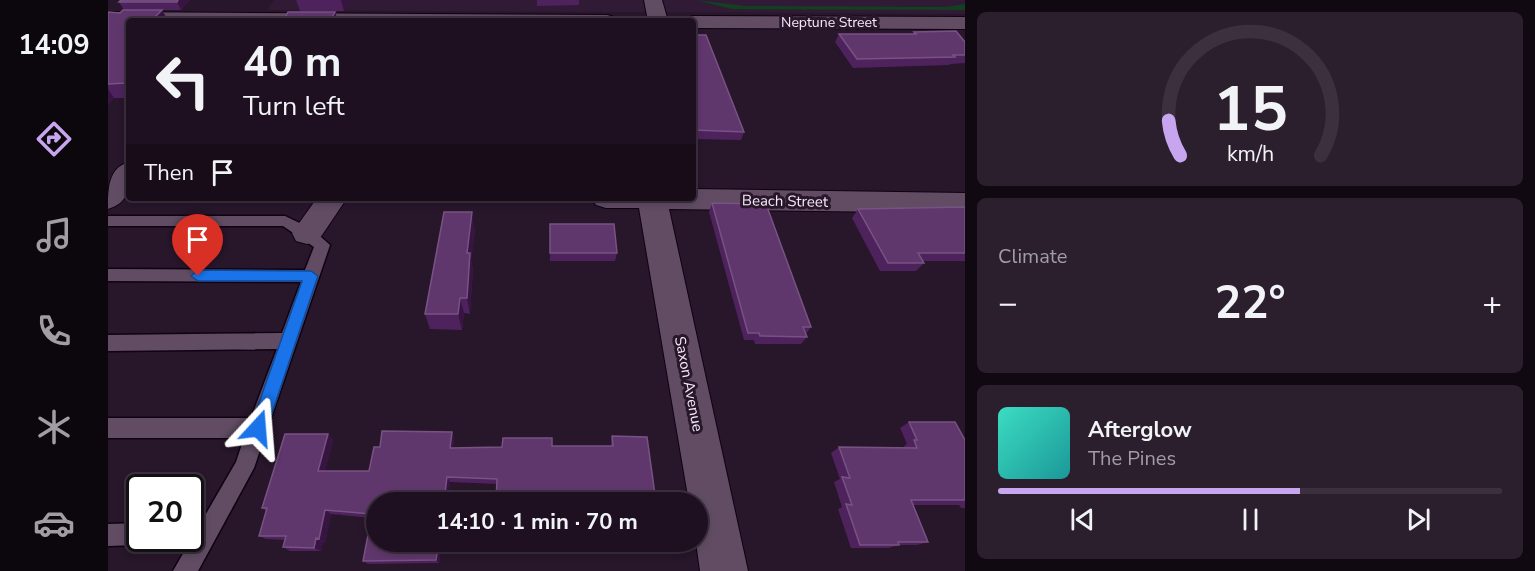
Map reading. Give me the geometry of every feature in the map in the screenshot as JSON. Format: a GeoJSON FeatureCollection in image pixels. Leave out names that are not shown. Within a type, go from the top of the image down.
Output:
{"type":"FeatureCollection","features":[{"type":"Feature","properties":{"kind":"street"},"geometry":{"type":"LineString","coordinates":[[245,18],[258,0]]}},
{"type":"Feature","properties":{"kind":"street"},"geometry":{"type":"LineString","coordinates":[[653,0],[657,18]]}},
{"type":"Feature","properties":{"kind":"street"},"geometry":{"type":"LineString","coordinates":[[108,18],[126,18]]}},
{"type":"Feature","properties":{"kind":"street","name":"Neptune Street"},"geometry":{"type":"LineString","coordinates":[[696,22],[962,26]]}},
{"type":"Feature","properties":{"kind":"street"},"geometry":{"type":"LineString","coordinates":[[108,199],[126,175]]}},
{"type":"Feature","properties":{"kind":"street","name":"Beach Street"},"geometry":{"type":"LineString","coordinates":[[696,200],[965,203]]}},
{"type":"Feature","properties":{"kind":"street"},"geometry":{"type":"LineString","coordinates":[[307,233],[331,201]]}},
{"type":"Feature","properties":{"kind":"street","name":"Saxon Avenue"},"geometry":{"type":"LineString","coordinates":[[652,201],[724,571]]}},
{"type":"Feature","properties":{"kind":"lane"},"geometry":{"type":"LineString","coordinates":[[108,221],[285,221],[307,233],[322,245],[244,468],[204,525]]}},
{"type":"Feature","properties":{"kind":"lane"},"geometry":{"type":"LineString","coordinates":[[108,275],[311,276]]}},
{"type":"Feature","properties":{"kind":"lane"},"geometry":{"type":"LineString","coordinates":[[108,343],[288,341]]}},
{"type":"Feature","properties":{"kind":"lane"},"geometry":{"type":"LineString","coordinates":[[108,428],[258,428]]}},
{"type":"Feature","properties":{"kind":"lane"},"geometry":{"type":"LineString","coordinates":[[108,535],[126,534]]}},
{"type":"Feature","properties":{"kind":"lane"},"geometry":{"type":"LineString","coordinates":[[185,571],[192,552]]}},
{"type":"Feature","properties":{"kind":"shaded area"},"geometry":{"type":"Polygon","coordinates":[[[274,0],[965,0],[965,14],[267,10],[274,0]]]}},
{"type":"Feature","properties":{"kind":"green space"},"geometry":{"type":"Polygon","coordinates":[[[696,0],[745,6],[946,7],[965,4],[965,10],[732,9],[696,0]]]}},
{"type":"Feature","properties":{"kind":"building"},"geometry":{"type":"Polygon","coordinates":[[[121,0],[178,0],[177,2],[119,2],[121,0]]]}},
{"type":"Feature","properties":{"kind":"building"},"geometry":{"type":"Polygon","coordinates":[[[123,10],[162,10],[154,18],[126,18],[126,83],[108,84],[108,12],[120,13],[123,10]]]}},
{"type":"Feature","properties":{"kind":"building"},"geometry":{"type":"Polygon","coordinates":[[[288,12],[335,12],[332,18],[285,18],[288,12]]]}},
{"type":"Feature","properties":{"kind":"building"},"geometry":{"type":"Polygon","coordinates":[[[956,31],[965,42],[965,55],[953,55],[955,57],[857,59],[839,34],[916,34],[914,32],[956,31]]]}},
{"type":"Feature","properties":{"kind":"building"},"geometry":{"type":"Polygon","coordinates":[[[696,35],[706,35],[744,132],[696,130],[696,35]]]}},
{"type":"Feature","properties":{"kind":"building"},"geometry":{"type":"Polygon","coordinates":[[[712,203],[766,204],[811,327],[803,327],[807,337],[760,336],[759,333],[748,333],[712,203]]]}},
{"type":"Feature","properties":{"kind":"building"},"geometry":{"type":"Polygon","coordinates":[[[965,207],[965,253],[918,253],[924,263],[888,263],[858,209],[965,207]]]}},
{"type":"Feature","properties":{"kind":"building"},"geometry":{"type":"Polygon","coordinates":[[[444,212],[472,212],[467,253],[470,253],[467,298],[460,298],[458,314],[425,314],[444,212]]]}},
{"type":"Feature","properties":{"kind":"building"},"geometry":{"type":"Polygon","coordinates":[[[550,224],[614,224],[617,253],[550,253],[550,224]]]}},
{"type":"Feature","properties":{"kind":"building"},"geometry":{"type":"Polygon","coordinates":[[[909,422],[955,422],[965,440],[965,500],[911,500],[928,542],[860,545],[846,504],[852,505],[842,477],[850,478],[839,447],[917,448],[914,440],[917,440],[909,422]]]}},
{"type":"Feature","properties":{"kind":"building"},"geometry":{"type":"Polygon","coordinates":[[[382,431],[452,432],[450,448],[502,447],[503,438],[552,438],[552,446],[613,446],[612,436],[647,437],[655,492],[496,492],[497,479],[447,477],[445,492],[366,492],[366,513],[325,510],[319,539],[316,538],[314,548],[283,547],[286,536],[259,536],[267,508],[262,508],[285,434],[328,434],[318,471],[369,471],[374,447],[380,447],[382,431]]]}},
{"type":"Feature","properties":{"kind":"building"},"geometry":{"type":"Polygon","coordinates":[[[366,545],[366,552],[437,552],[436,560],[363,561],[366,545]]]}},
{"type":"Feature","properties":{"kind":"route"},"geometry":{"type":"LineString","coordinates":[[198,276],[311,276],[258,428]]}}]}
